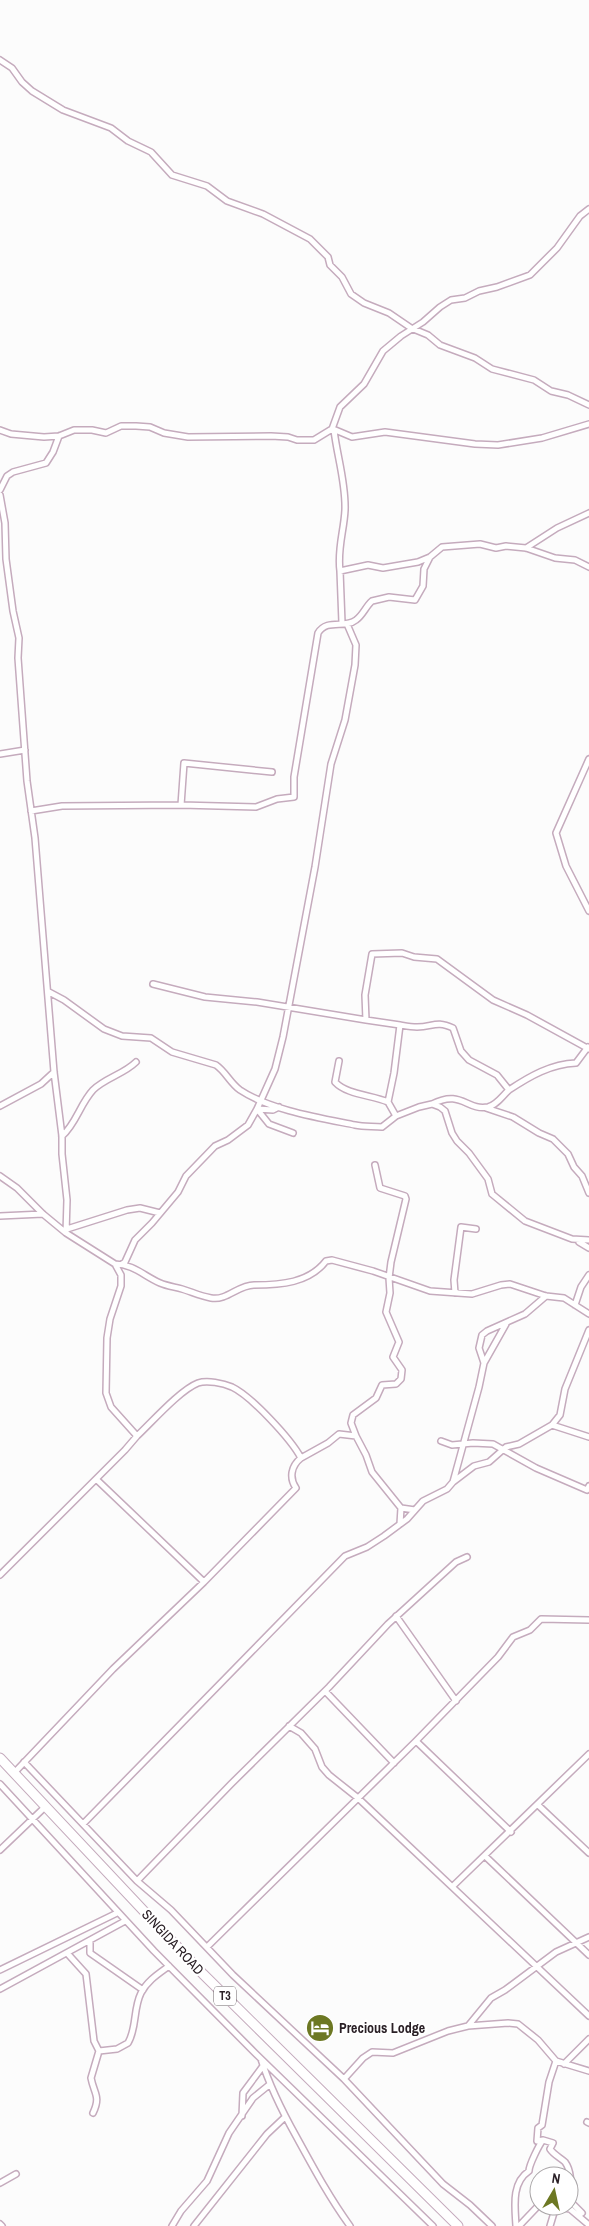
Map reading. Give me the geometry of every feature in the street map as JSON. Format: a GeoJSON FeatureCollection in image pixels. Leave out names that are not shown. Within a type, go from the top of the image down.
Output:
{"type":"FeatureCollection","features":[{"type":"Feature","properties":{"kind":"highway","name":"SINGIDA ROAD"},"geometry":{"type":"LineString","coordinates":[[0,1758],[203,1974],[458,2226]]}},
{"type":"Feature","properties":{"kind":"street"},"geometry":{"type":"LineString","coordinates":[[0,60],[12,68],[22,82],[32,91],[63,110],[111,128],[128,142],[151,152],[172,175],[207,186],[226,201],[263,214],[310,239],[328,257],[330,265],[342,277],[351,294],[364,303],[389,313],[411,328],[428,335],[440,345],[477,359],[490,368],[534,380],[551,391],[568,395],[589,405]]}},
{"type":"Feature","properties":{"kind":"street"},"geometry":{"type":"LineString","coordinates":[[122,1264],[125,1262],[135,1240],[178,1192],[186,1176],[205,1154],[248,1125],[275,1069],[315,867],[330,764],[345,720],[355,665],[356,645],[345,624],[340,571],[339,541],[345,510],[344,488],[333,429],[337,412],[364,384],[383,351],[411,328],[423,322],[451,300],[464,298],[479,291],[497,288],[530,275],[558,248],[580,216],[589,209]]}},
{"type":"Feature","properties":{"kind":"street"},"geometry":{"type":"LineString","coordinates":[[333,429],[352,437],[385,432],[475,444],[498,445],[542,438],[589,424]]}},
{"type":"Feature","properties":{"kind":"street"},"geometry":{"type":"LineString","coordinates":[[0,430],[17,435],[44,437],[59,436],[71,431],[92,430],[106,433],[121,426],[136,426],[188,437],[271,436],[314,440],[333,429]]}},
{"type":"Feature","properties":{"kind":"street"},"geometry":{"type":"LineString","coordinates":[[0,490],[10,473],[46,463],[50,459],[59,436]]}},
{"type":"Feature","properties":{"kind":"street"},"geometry":{"type":"LineString","coordinates":[[0,495],[11,597],[19,638],[18,658],[25,750],[49,992],[54,1072],[62,1136],[67,1200],[67,1231]]}},
{"type":"Feature","properties":{"kind":"street"},"geometry":{"type":"LineString","coordinates":[[526,548],[557,528],[589,513]]}},
{"type":"Feature","properties":{"kind":"street"},"geometry":{"type":"LineString","coordinates":[[0,538],[6,538]]}},
{"type":"Feature","properties":{"kind":"street"},"geometry":{"type":"LineString","coordinates":[[31,811],[62,806],[181,805],[256,808],[277,800],[294,797],[294,777],[318,633],[328,625],[345,624],[356,620],[372,601],[389,597],[415,600],[423,586],[424,569],[430,557],[438,548],[446,546],[480,544],[496,548],[506,546],[526,548],[555,558],[575,560],[589,568]]}},
{"type":"Feature","properties":{"kind":"street"},"geometry":{"type":"LineString","coordinates":[[340,571],[368,566],[386,568],[418,562],[430,557]]}},
{"type":"Feature","properties":{"kind":"street"},"geometry":{"type":"LineString","coordinates":[[0,754],[25,750]]}},
{"type":"Feature","properties":{"kind":"street"},"geometry":{"type":"LineString","coordinates":[[589,759],[556,833],[566,866],[589,911]]}},
{"type":"Feature","properties":{"kind":"street"},"geometry":{"type":"LineString","coordinates":[[181,805],[184,763],[272,772]]}},
{"type":"Feature","properties":{"kind":"street"},"geometry":{"type":"LineString","coordinates":[[366,1020],[365,995],[372,954],[402,953],[414,957],[437,960],[493,1000],[527,1015],[588,1048],[576,1064],[551,1066],[509,1090],[498,1101],[486,1107]]}},
{"type":"Feature","properties":{"kind":"street"},"geometry":{"type":"LineString","coordinates":[[153,984],[205,997],[287,1007],[400,1026],[445,1025],[453,1028],[461,1051],[470,1060],[497,1075],[509,1090]]}},
{"type":"Feature","properties":{"kind":"street"},"geometry":{"type":"LineString","coordinates":[[49,992],[70,1004],[104,1029],[122,1036],[151,1038],[172,1052],[191,1056],[216,1065],[222,1069],[229,1081],[236,1087],[260,1100],[316,1117],[362,1126],[382,1127],[396,1116],[453,1097],[486,1107],[519,1120],[556,1141],[582,1176],[589,1194]]}},
{"type":"Feature","properties":{"kind":"street"},"geometry":{"type":"LineString","coordinates":[[388,1102],[400,1026]]}},
{"type":"Feature","properties":{"kind":"street"},"geometry":{"type":"LineString","coordinates":[[339,1061],[335,1082],[340,1087],[388,1102],[396,1116]]}},
{"type":"Feature","properties":{"kind":"street"},"geometry":{"type":"LineString","coordinates":[[62,1136],[69,1131],[92,1091],[99,1085],[129,1070],[136,1062]]}},
{"type":"Feature","properties":{"kind":"street"},"geometry":{"type":"LineString","coordinates":[[0,1106],[40,1084],[54,1072]]}},
{"type":"Feature","properties":{"kind":"street"},"geometry":{"type":"LineString","coordinates":[[432,1104],[445,1111],[452,1133],[488,1179],[492,1194],[525,1221],[575,1239],[589,1248]]}},
{"type":"Feature","properties":{"kind":"street"},"geometry":{"type":"LineString","coordinates":[[257,1109],[273,1110],[279,1106]]}},
{"type":"Feature","properties":{"kind":"street"},"geometry":{"type":"LineString","coordinates":[[257,1109],[269,1124],[293,1134]]}},
{"type":"Feature","properties":{"kind":"street"},"geometry":{"type":"LineString","coordinates":[[375,1165],[380,1188],[405,1196],[406,1199],[389,1278],[390,1293],[386,1312],[399,1342],[393,1357],[402,1370],[400,1379],[396,1384],[382,1385],[376,1398],[353,1414],[351,1423],[372,1472],[401,1508],[400,1524]]}},
{"type":"Feature","properties":{"kind":"street"},"geometry":{"type":"LineString","coordinates":[[0,1176],[17,1188],[43,1214],[115,1264],[122,1280],[106,1338],[106,1398],[111,1407],[137,1436]]}},
{"type":"Feature","properties":{"kind":"street"},"geometry":{"type":"LineString","coordinates":[[67,1231],[127,1210],[140,1208],[160,1213]]}},
{"type":"Feature","properties":{"kind":"street"},"geometry":{"type":"LineString","coordinates":[[0,1216],[43,1214]]}},
{"type":"Feature","properties":{"kind":"street"},"geometry":{"type":"LineString","coordinates":[[455,1293],[454,1280],[462,1227],[476,1229]]}},
{"type":"Feature","properties":{"kind":"street"},"geometry":{"type":"LineString","coordinates":[[575,1239],[589,1240]]}},
{"type":"Feature","properties":{"kind":"street"},"geometry":{"type":"LineString","coordinates":[[115,1264],[122,1264],[142,1272],[158,1283],[214,1298],[226,1296],[251,1285],[299,1281],[320,1269],[328,1260],[373,1271],[430,1291],[472,1294],[510,1284],[546,1296],[564,1298],[589,1314]]}},
{"type":"Feature","properties":{"kind":"street"},"geometry":{"type":"LineString","coordinates":[[575,1305],[581,1287],[589,1274]]}},
{"type":"Feature","properties":{"kind":"street"},"geometry":{"type":"LineString","coordinates":[[484,1363],[479,1348],[482,1335],[487,1330],[525,1314],[546,1296]]}},
{"type":"Feature","properties":{"kind":"street"},"geometry":{"type":"LineString","coordinates":[[453,1482],[462,1444],[480,1387],[484,1363],[506,1323]]}},
{"type":"Feature","properties":{"kind":"street"},"geometry":{"type":"LineString","coordinates":[[83,1824],[345,1556],[367,1547],[400,1524],[422,1501],[447,1490],[453,1482],[474,1466],[489,1462],[506,1446],[519,1444],[552,1425],[560,1415],[565,1389],[589,1330]]}},
{"type":"Feature","properties":{"kind":"street"},"geometry":{"type":"LineString","coordinates":[[0,1574],[137,1436],[175,1400],[200,1383],[222,1384],[234,1388],[252,1402],[294,1446],[301,1458]]}},
{"type":"Feature","properties":{"kind":"street"},"geometry":{"type":"LineString","coordinates":[[552,1425],[589,1437]]}},
{"type":"Feature","properties":{"kind":"street"},"geometry":{"type":"LineString","coordinates":[[14,1773],[113,1669],[204,1582],[296,1488],[292,1482],[291,1473],[297,1461],[340,1434],[356,1436]]}},
{"type":"Feature","properties":{"kind":"street"},"geometry":{"type":"LineString","coordinates":[[441,1441],[450,1445],[488,1443],[536,1468],[588,1489]]}},
{"type":"Feature","properties":{"kind":"street"},"geometry":{"type":"LineString","coordinates":[[96,1479],[204,1582]]}},
{"type":"Feature","properties":{"kind":"street"},"geometry":{"type":"LineString","coordinates":[[401,1508],[415,1510]]}},
{"type":"Feature","properties":{"kind":"street"},"geometry":{"type":"LineString","coordinates":[[137,1881],[325,1691],[396,1616],[456,1562],[467,1557]]}},
{"type":"Feature","properties":{"kind":"street"},"geometry":{"type":"LineString","coordinates":[[396,1616],[456,1701]]}},
{"type":"Feature","properties":{"kind":"street"},"geometry":{"type":"LineString","coordinates":[[207,1947],[456,1701],[498,1657],[513,1636],[530,1630],[541,1619],[589,1620]]}},
{"type":"Feature","properties":{"kind":"street"},"geometry":{"type":"LineString","coordinates":[[325,1691],[394,1762]]}},
{"type":"Feature","properties":{"kind":"street"},"geometry":{"type":"LineString","coordinates":[[290,1726],[301,1733],[315,1749],[322,1767],[329,1774],[358,1798],[453,1886],[589,2016]]}},
{"type":"Feature","properties":{"kind":"street"},"geometry":{"type":"LineString","coordinates":[[416,1741],[511,1832]]}},
{"type":"Feature","properties":{"kind":"street"},"geometry":{"type":"LineString","coordinates":[[453,1886],[511,1832],[589,1754]]}},
{"type":"Feature","properties":{"kind":"street"},"geometry":{"type":"LineString","coordinates":[[24,1762],[137,1881],[171,1910],[233,1975],[344,2079],[443,2184],[470,2205],[492,2226]]}},
{"type":"Feature","properties":{"kind":"street"},"geometry":{"type":"LineString","coordinates":[[0,1784],[117,1913],[261,2059],[433,2226]]}},
{"type":"Feature","properties":{"kind":"street"},"geometry":{"type":"LineString","coordinates":[[538,1805],[589,1853]]}},
{"type":"Feature","properties":{"kind":"street"},"geometry":{"type":"LineString","coordinates":[[0,1850],[45,1807]]}},
{"type":"Feature","properties":{"kind":"street"},"geometry":{"type":"LineString","coordinates":[[485,1856],[589,1955]]}},
{"type":"Feature","properties":{"kind":"street"},"geometry":{"type":"LineString","coordinates":[[0,1970],[117,1913]]}},
{"type":"Feature","properties":{"kind":"street"},"geometry":{"type":"LineString","coordinates":[[0,1989],[125,1921]]}},
{"type":"Feature","properties":{"kind":"street"},"geometry":{"type":"LineString","coordinates":[[468,2026],[491,1998],[505,1990],[556,1952],[589,1937]]}},
{"type":"Feature","properties":{"kind":"street"},"geometry":{"type":"LineString","coordinates":[[90,1941],[90,1954],[143,1990]]}},
{"type":"Feature","properties":{"kind":"street"},"geometry":{"type":"LineString","coordinates":[[67,1953],[86,1974],[94,2041],[99,2051],[91,2078],[98,2097],[93,2114]]}},
{"type":"Feature","properties":{"kind":"street"},"geometry":{"type":"LineString","coordinates":[[99,2051],[124,2046],[130,2041],[138,2002],[143,1990],[151,1979],[169,1966]]}},
{"type":"Feature","properties":{"kind":"street"},"geometry":{"type":"LineString","coordinates":[[344,2079],[363,2058],[372,2052],[393,2053],[448,2031],[468,2026],[508,2023],[518,2024],[538,2040],[556,2061],[589,2071]]}},
{"type":"Feature","properties":{"kind":"street"},"geometry":{"type":"LineString","coordinates":[[564,2064],[589,2039]]}},
{"type":"Feature","properties":{"kind":"street"},"geometry":{"type":"LineString","coordinates":[[261,2059],[269,2086],[285,2117],[325,2190],[350,2226]]}},
{"type":"Feature","properties":{"kind":"street"},"geometry":{"type":"LineString","coordinates":[[556,2061],[549,2082],[542,2125],[538,2128],[537,2141],[543,2140],[553,2143],[550,2149],[556,2157],[565,2162],[567,2166]]}},
{"type":"Feature","properties":{"kind":"street"},"geometry":{"type":"LineString","coordinates":[[242,2117],[243,2093],[263,2066]]}},
{"type":"Feature","properties":{"kind":"street"},"geometry":{"type":"LineString","coordinates":[[172,2225],[207,2181],[229,2134],[253,2098],[269,2086]]}},
{"type":"Feature","properties":{"kind":"street"},"geometry":{"type":"LineString","coordinates":[[194,2226],[267,2134],[285,2117]]}},
{"type":"Feature","properties":{"kind":"street"},"geometry":{"type":"LineString","coordinates":[[518,2226],[517,2189],[522,2176],[529,2171],[528,2166],[543,2140]]}},
{"type":"Feature","properties":{"kind":"street"},"geometry":{"type":"LineString","coordinates":[[0,2183],[16,2174]]}},
{"type":"Feature","properties":{"kind":"street"},"geometry":{"type":"LineString","coordinates":[[579,2210],[582,2213]]}},
{"type":"Feature","properties":{"kind":"street"},"geometry":{"type":"LineString","coordinates":[[518,2226],[529,2215]]}},
{"type":"Feature","properties":{"kind":"street"},"geometry":{"type":"LineString","coordinates":[[578,2216],[589,2225]]}},
{"type":"Feature","properties":{"kind":"place","name":"Precious Lodge"},"geometry":{"type":"Point","coordinates":[320,2028]}}]}
